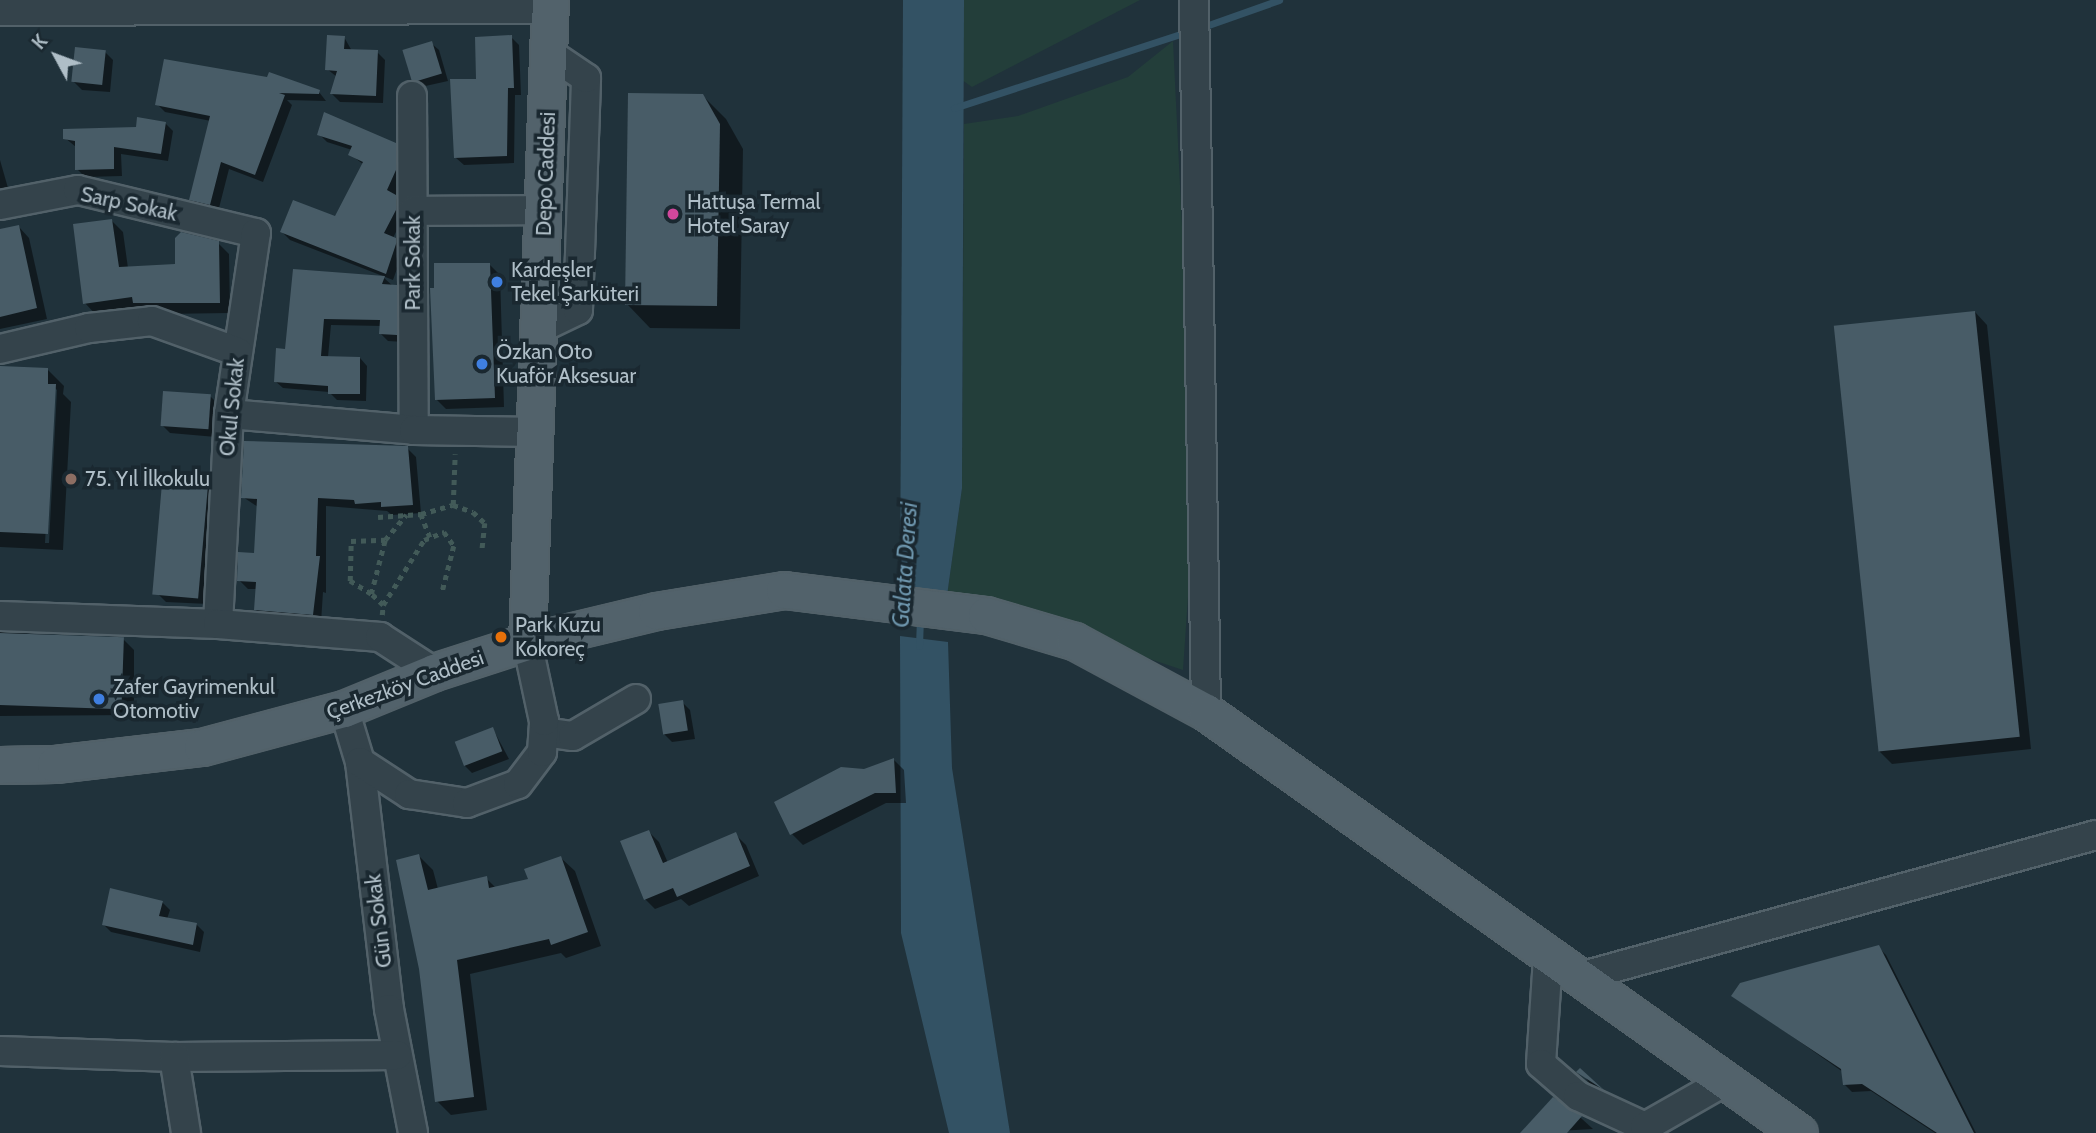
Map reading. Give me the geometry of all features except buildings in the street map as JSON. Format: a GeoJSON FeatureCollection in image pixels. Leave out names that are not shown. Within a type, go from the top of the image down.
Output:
{"type":"FeatureCollection","features":[{"type":"Feature","properties":{"kind":"main road","name":"Depo Caddesi"},"geometry":{"type":"LineString","coordinates":[[527,642],[541,328],[550,5]]}},
{"type":"Feature","properties":{"kind":"main road","name":"Çerkezköy Caddesi"},"geometry":{"type":"LineString","coordinates":[[0,765],[55,764],[202,747],[344,709],[434,672],[527,642],[656,611],[784,590],[986,615],[1074,641],[1206,712],[1576,978],[1799,1133]]}},
{"type":"Feature","properties":{"kind":"street"},"geometry":{"type":"LineString","coordinates":[[1194,0],[1206,712]]}},
{"type":"Feature","properties":{"kind":"street"},"geometry":{"type":"LineString","coordinates":[[0,11],[550,5]]}},
{"type":"Feature","properties":{"kind":"street"},"geometry":{"type":"LineString","coordinates":[[541,328],[578,310],[586,78],[549,53]]}},
{"type":"Feature","properties":{"kind":"street","name":"Park Sokak"},"geometry":{"type":"LineString","coordinates":[[412,96],[414,430]]}},
{"type":"Feature","properties":{"kind":"street","name":"Sarp Sokak"},"geometry":{"type":"LineString","coordinates":[[0,205],[78,190],[256,233]]}},
{"type":"Feature","properties":{"kind":"street"},"geometry":{"type":"LineString","coordinates":[[413,211],[545,210]]}},
{"type":"Feature","properties":{"kind":"street","name":"Okul Sokak"},"geometry":{"type":"LineString","coordinates":[[218,624],[229,414],[256,233]]}},
{"type":"Feature","properties":{"kind":"street"},"geometry":{"type":"LineString","coordinates":[[0,349],[89,328],[152,321],[238,352]]}},
{"type":"Feature","properties":{"kind":"street"},"geometry":{"type":"LineString","coordinates":[[229,414],[414,430],[537,432]]}},
{"type":"Feature","properties":{"kind":"street"},"geometry":{"type":"LineString","coordinates":[[0,616],[218,624],[380,637],[434,672]]}},
{"type":"Feature","properties":{"kind":"street"},"geometry":{"type":"LineString","coordinates":[[360,762],[409,794],[467,803],[518,783],[542,752],[544,732],[527,642]]}},
{"type":"Feature","properties":{"kind":"street"},"geometry":{"type":"LineString","coordinates":[[544,732],[573,736],[636,699]]}},
{"type":"Feature","properties":{"kind":"street","name":"Gün Sokak"},"geometry":{"type":"LineString","coordinates":[[344,709],[360,762],[397,1055],[413,1133]]}},
{"type":"Feature","properties":{"kind":"street"},"geometry":{"type":"LineString","coordinates":[[1576,978],[2096,835]]}},
{"type":"Feature","properties":{"kind":"street"},"geometry":{"type":"LineString","coordinates":[[2064,845],[2096,853]]}},
{"type":"Feature","properties":{"kind":"street"},"geometry":{"type":"LineString","coordinates":[[1548,958],[1541,1064],[1578,1096],[1645,1127],[1724,1082]]}},
{"type":"Feature","properties":{"kind":"street"},"geometry":{"type":"LineString","coordinates":[[0,1051],[174,1057],[397,1055]]}},
{"type":"Feature","properties":{"kind":"street"},"geometry":{"type":"LineString","coordinates":[[174,1057],[186,1133]]}},
{"type":"Feature","properties":{"kind":"path"},"geometry":{"type":"LineString","coordinates":[[449,430],[458,465],[453,505]]}},
{"type":"Feature","properties":{"kind":"path"},"geometry":{"type":"LineString","coordinates":[[378,517],[421,513],[453,505],[473,512],[485,523],[482,552]]}},
{"type":"Feature","properties":{"kind":"path"},"geometry":{"type":"LineString","coordinates":[[421,513],[430,537]]}},
{"type":"Feature","properties":{"kind":"path"},"geometry":{"type":"LineString","coordinates":[[371,594],[385,540],[406,515]]}},
{"type":"Feature","properties":{"kind":"path"},"geometry":{"type":"LineString","coordinates":[[380,637],[383,605],[430,537],[444,532],[454,546],[442,593]]}},
{"type":"Feature","properties":{"kind":"path"},"geometry":{"type":"LineString","coordinates":[[383,605],[350,581],[351,541],[385,540]]}},
{"type":"Feature","properties":{"kind":"green space"},"geometry":{"type":"Polygon","coordinates":[[[964,0],[1140,0],[972,87],[962,80],[964,0]]]}},
{"type":"Feature","properties":{"kind":"green space"},"geometry":{"type":"Polygon","coordinates":[[[1173,41],[1195,494],[1183,670],[1033,620],[946,603],[962,488],[964,124],[1018,116],[1128,77],[1173,41]]]}},
{"type":"Feature","properties":{"kind":"water"},"geometry":{"type":"Polygon","coordinates":[[[903,0],[964,0],[962,488],[946,603],[900,596],[903,0]]]}},
{"type":"Feature","properties":{"kind":"water"},"geometry":{"type":"Polygon","coordinates":[[[900,636],[948,642],[952,768],[1010,1133],[949,1133],[901,933],[900,636]]]}},
{"type":"Feature","properties":{"kind":"waterway"},"geometry":{"type":"LineString","coordinates":[[1200,28],[1279,0]]}},
{"type":"Feature","properties":{"kind":"waterway"},"geometry":{"type":"LineString","coordinates":[[954,108],[1189,31]]}},
{"type":"Feature","properties":{"kind":"waterway","name":"Galata Deresi"},"geometry":{"type":"LineString","coordinates":[[919,646],[920,615]]}},
{"type":"Feature","properties":{"kind":"place","name":"Hattuşa Termal Hotel Saray"},"geometry":{"type":"Point","coordinates":[673,214]}},
{"type":"Feature","properties":{"kind":"place","name":"Kardeşler Tekel Şarküteri"},"geometry":{"type":"Point","coordinates":[497,282]}},
{"type":"Feature","properties":{"kind":"place","name":"Özkan Oto Kuaför Aksesuar"},"geometry":{"type":"Point","coordinates":[482,364]}},
{"type":"Feature","properties":{"kind":"place","name":"75. Yıl İlkokulu"},"geometry":{"type":"Point","coordinates":[71,479]}},
{"type":"Feature","properties":{"kind":"place","name":"Park Kuzu Kokoreç"},"geometry":{"type":"Point","coordinates":[501,637]}},
{"type":"Feature","properties":{"kind":"place","name":"Zafer Gayrimenkul Otomotiv"},"geometry":{"type":"Point","coordinates":[99,699]}}]}
